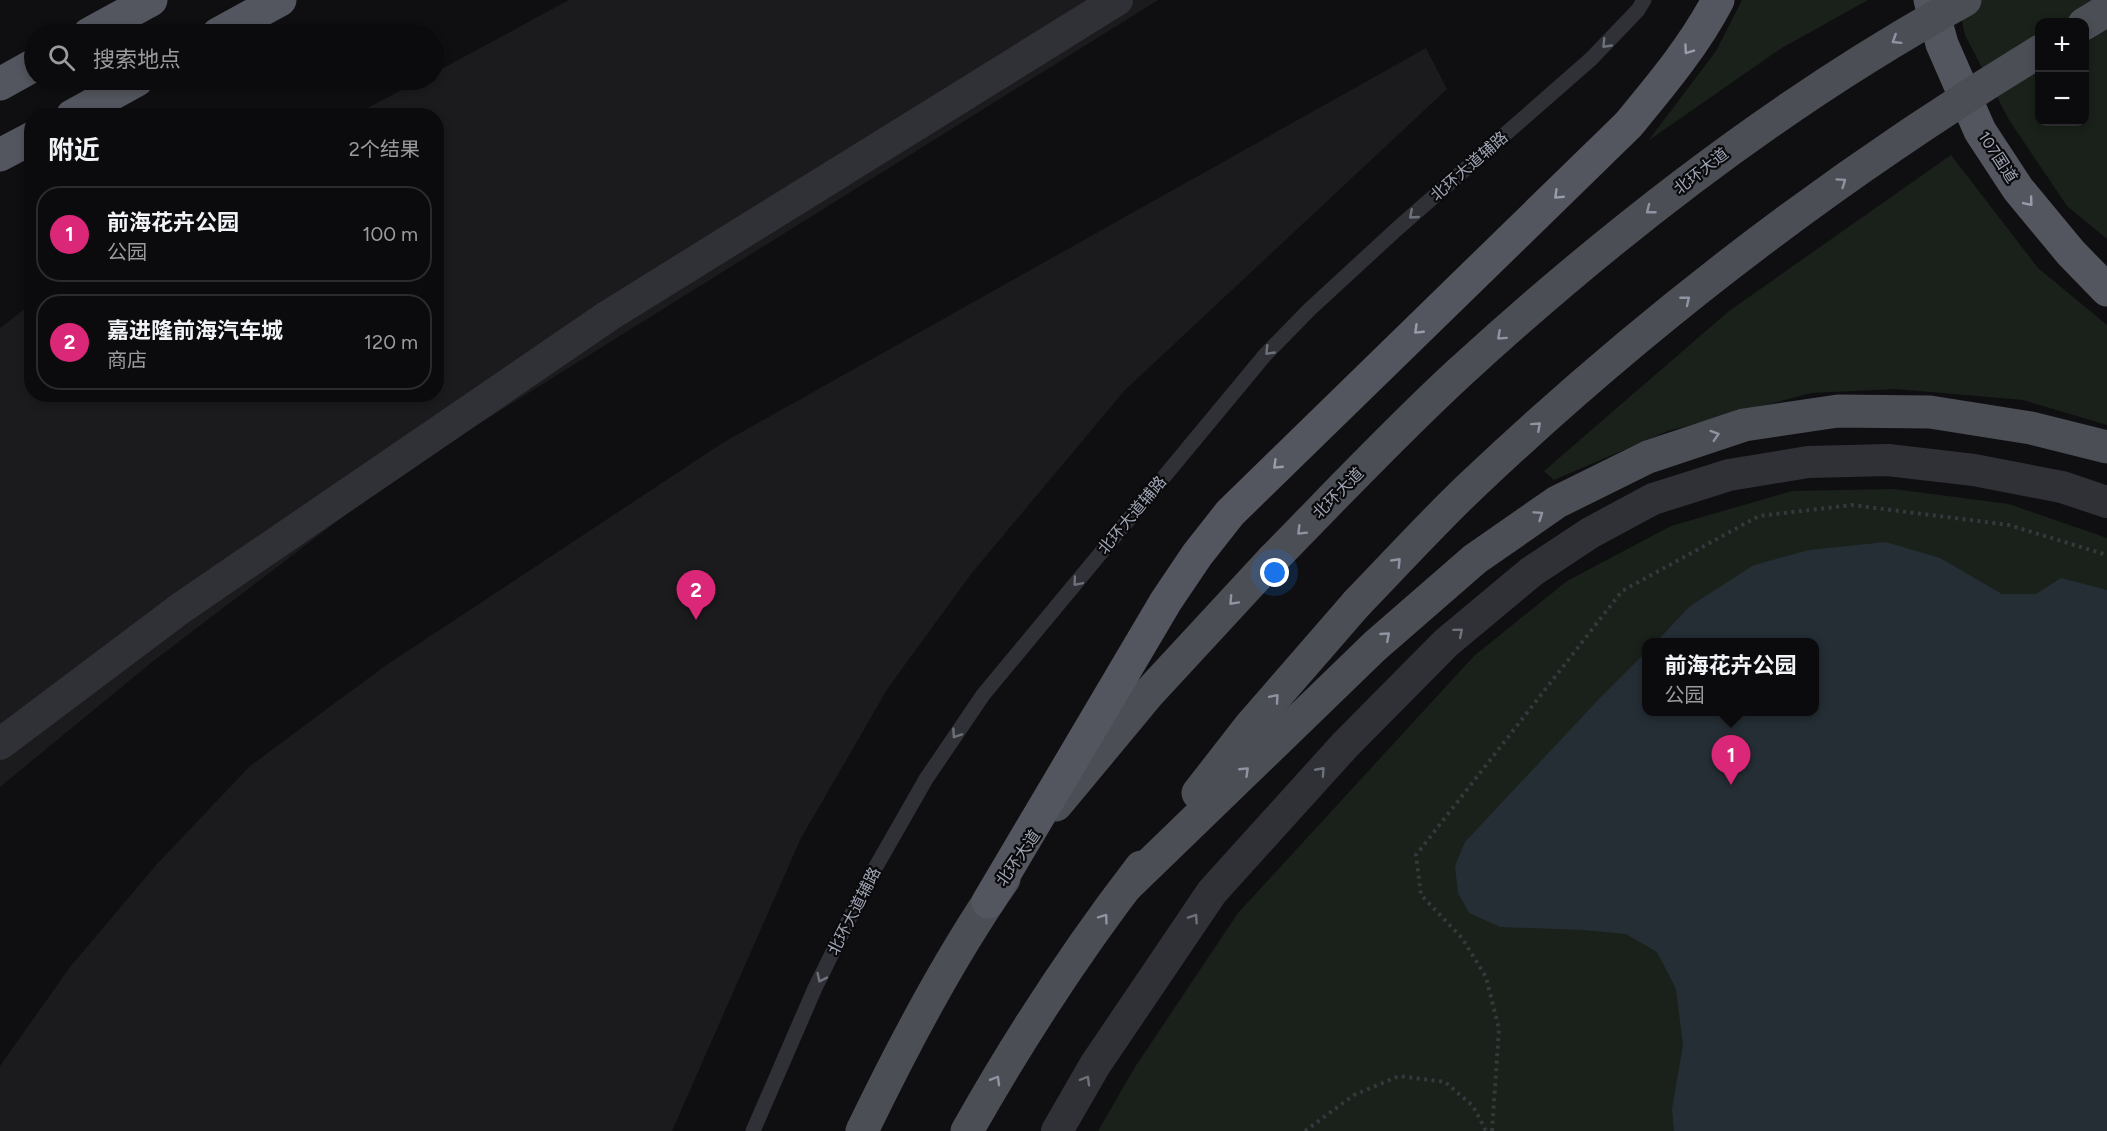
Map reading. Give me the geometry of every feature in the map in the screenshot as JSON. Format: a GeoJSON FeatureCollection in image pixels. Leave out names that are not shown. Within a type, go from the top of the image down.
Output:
{"type":"FeatureCollection","features":[{"type":"Feature","properties":{"kind":"highway"},"geometry":{"type":"LineString","coordinates":[[107,24],[151,0]]}},
{"type":"Feature","properties":{"kind":"highway"},"geometry":{"type":"LineString","coordinates":[[236,24],[280,0]]}},
{"type":"Feature","properties":{"kind":"highway"},"geometry":{"type":"LineString","coordinates":[[988,902],[1166,601],[1197,555],[1230,513],[1628,125],[1669,76],[1706,24],[1718,0]]}},
{"type":"Feature","properties":{"kind":"highway","name":"107国道"},"geometry":{"type":"LineString","coordinates":[[1930,0],[1942,44],[1980,131],[2018,189],[2071,253],[2107,290]]}},
{"type":"Feature","properties":{"kind":"highway"},"geometry":{"type":"LineString","coordinates":[[0,84],[24,71]]}},
{"type":"Feature","properties":{"kind":"highway"},"geometry":{"type":"LineString","coordinates":[[86,108],[119,90]]}},
{"type":"Feature","properties":{"kind":"highway"},"geometry":{"type":"LineString","coordinates":[[0,155],[24,142]]}},
{"type":"Feature","properties":{"kind":"main road","name":"北环大道"},"geometry":{"type":"LineString","coordinates":[[862,1131],[922,1014],[988,902],[1048,815],[1142,701],[1273,559],[1458,374],[1543,298],[1626,229],[1735,145],[1830,81],[1926,21],[1965,0]]}},
{"type":"Feature","properties":{"kind":"main road"},"geometry":{"type":"LineString","coordinates":[[2089,21],[2107,10]]}},
{"type":"Feature","properties":{"kind":"main road"},"geometry":{"type":"LineString","coordinates":[[967,1131],[999,1074],[1050,993],[1128,885],[1251,725],[1357,603],[1470,487],[1566,400],[1736,260],[1913,132],[2035,54]]}},
{"type":"Feature","properties":{"kind":"main road"},"geometry":{"type":"LineString","coordinates":[[1128,885],[1375,646],[1475,559],[1557,502],[1648,457],[1744,425],[1838,411],[1930,412],[2031,428],[2107,447]]}},
{"type":"Feature","properties":{"kind":"main road"},"geometry":{"type":"LineString","coordinates":[[842,1131],[988,902]]}},
{"type":"Feature","properties":{"kind":"street"},"geometry":{"type":"LineString","coordinates":[[0,744],[181,608],[608,316],[1117,0]]}},
{"type":"Feature","properties":{"kind":"street"},"geometry":{"type":"LineString","coordinates":[[1057,1131],[1095,1065],[1212,892],[1345,745],[1446,643],[1531,572],[1590,533],[1653,499],[1729,475],[1808,462],[1888,460],[1974,470],[2062,487],[2107,502]]}},
{"type":"Feature","properties":{"kind":"lane","name":"北环大道辅路"},"geometry":{"type":"LineString","coordinates":[[753,1131],[815,988],[870,878],[926,779],[983,695],[1265,355],[1310,309],[1398,228],[1591,59],[1638,10],[1644,0]]}},
{"type":"Feature","properties":{"kind":"path"},"geometry":{"type":"LineString","coordinates":[[1492,1131],[1499,1029],[1486,977],[1462,938],[1421,895],[1416,855],[1622,591],[1759,516],[1852,505],[2009,525],[2107,555]]}},
{"type":"Feature","properties":{"kind":"path"},"geometry":{"type":"LineString","coordinates":[[1305,1131],[1354,1095],[1399,1076],[1445,1082],[1473,1106],[1486,1131]]}},
{"type":"Feature","properties":{"kind":"shaded area"},"geometry":{"type":"Polygon","coordinates":[[[569,0],[1158,0],[402,472],[152,662],[0,787],[0,328],[24,309],[24,402],[444,402],[444,108],[367,108],[402,90],[444,90],[444,68],[569,0]]]}},
{"type":"Feature","properties":{"kind":"shaded area"},"geometry":{"type":"Polygon","coordinates":[[[1742,0],[1868,0],[1780,49],[1648,141],[1716,51],[1742,0]]]}},
{"type":"Feature","properties":{"kind":"shaded area"},"geometry":{"type":"Polygon","coordinates":[[[1957,0],[2107,0],[2107,239],[2067,206],[2009,120],[1965,35],[1957,0]]]}},
{"type":"Feature","properties":{"kind":"shaded area"},"geometry":{"type":"Polygon","coordinates":[[[1426,48],[1447,89],[1124,391],[971,574],[888,688],[801,838],[672,1131],[0,1131],[0,1066],[70,967],[157,864],[250,766],[385,666],[724,442],[1426,48]]]}},
{"type":"Feature","properties":{"kind":"shaded area"},"geometry":{"type":"Polygon","coordinates":[[[1951,155],[2038,268],[2107,325],[2107,425],[2023,400],[1896,389],[1811,393],[1668,431],[1554,480],[1544,471],[1729,311],[1951,155]]]}},
{"type":"Feature","properties":{"kind":"shaded area"},"geometry":{"type":"Polygon","coordinates":[[[1894,489],[2009,504],[2107,538],[2107,1131],[1098,1131],[1135,1067],[1238,913],[1474,656],[1567,581],[1671,526],[1792,491],[1894,489]]]}},
{"type":"Feature","properties":{"kind":"shaded area"},"geometry":{"type":"Polygon","coordinates":[[[1886,542],[1940,558],[2002,594],[2036,594],[2061,578],[2107,590],[2107,1131],[1674,1131],[1672,1109],[1683,1045],[1676,989],[1657,952],[1626,934],[1500,927],[1469,913],[1458,893],[1455,866],[1465,842],[1642,656],[1642,716],[1819,716],[1819,638],[1660,638],[1690,606],[1754,565],[1809,550],[1886,542]]]}},
{"type":"Feature","properties":{"kind":"place","name":"嘉进隆前海汽车城"},"geometry":{"type":"Point","coordinates":[696,620]}},
{"type":"Feature","properties":{"kind":"place","name":"前海花卉公园"},"geometry":{"type":"Point","coordinates":[1731,785]}}]}
